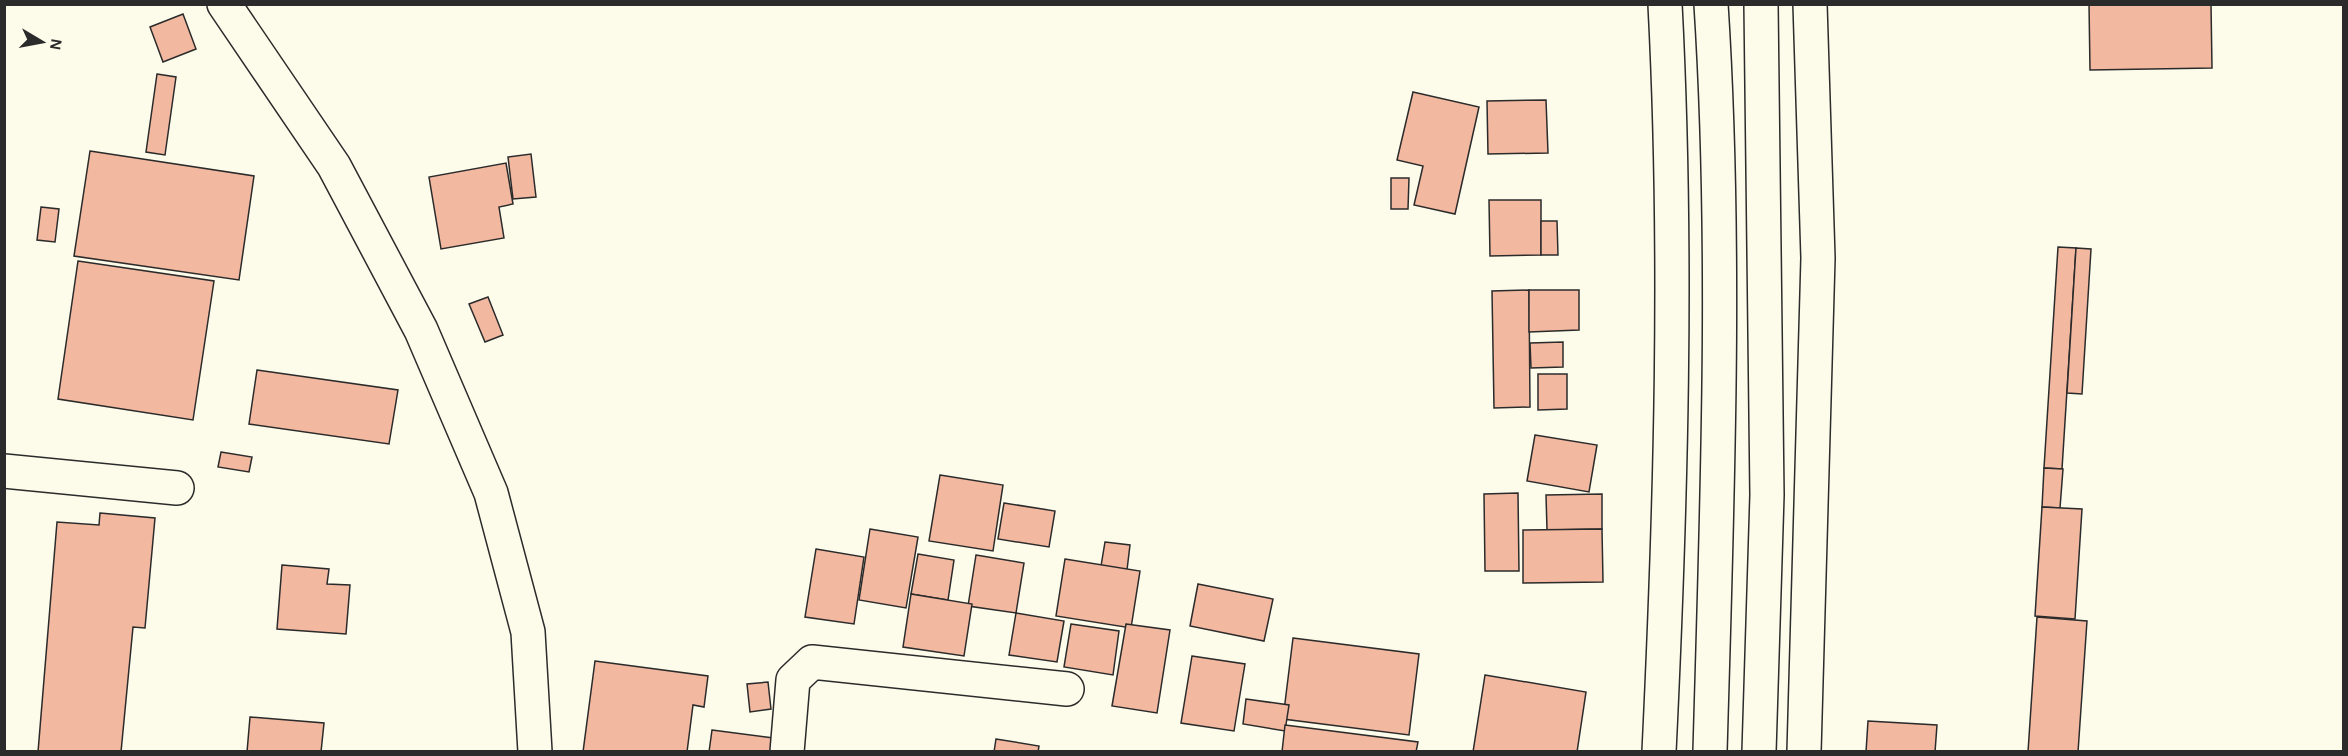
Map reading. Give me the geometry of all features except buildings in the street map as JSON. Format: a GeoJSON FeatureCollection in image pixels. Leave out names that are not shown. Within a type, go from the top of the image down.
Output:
{"type":"FeatureCollection","features":[{"type":"Feature","properties":{"kind":"main road"},"geometry":{"type":"LineString","coordinates":[[224,4],[334,166],[421,330],[490,493],[528,632],[535,752]]}},
{"type":"Feature","properties":{"kind":"main road"},"geometry":{"type":"LineString","coordinates":[[1659,752],[1671,501],[1670,105],[1665,4]]}},
{"type":"Feature","properties":{"kind":"main road"},"geometry":{"type":"LineString","coordinates":[[1710,752],[1718,429],[1718,240],[1712,4]]}},
{"type":"Feature","properties":{"kind":"main road"},"geometry":{"type":"LineString","coordinates":[[1759,752],[1767,495],[1761,4]]}},
{"type":"Feature","properties":{"kind":"main road"},"geometry":{"type":"LineString","coordinates":[[1804,752],[1818,258],[1810,4]]}},
{"type":"Feature","properties":{"kind":"main road"},"geometry":{"type":"LineString","coordinates":[[4,471],[177,488]]}},
{"type":"Feature","properties":{"kind":"main road"},"geometry":{"type":"LineString","coordinates":[[787,752],[793,680],[812,662],[1067,689]]}}]}
